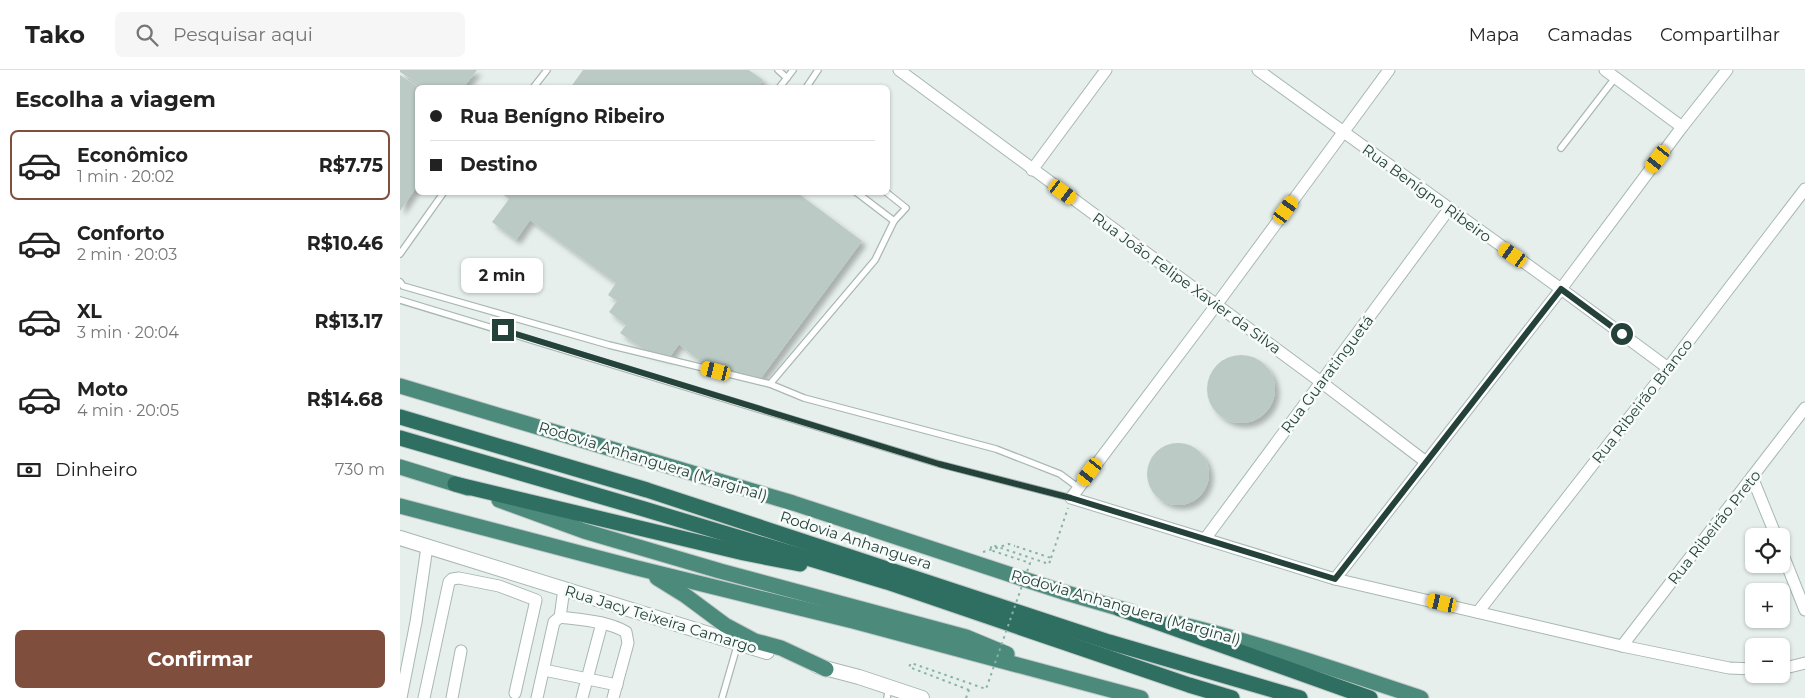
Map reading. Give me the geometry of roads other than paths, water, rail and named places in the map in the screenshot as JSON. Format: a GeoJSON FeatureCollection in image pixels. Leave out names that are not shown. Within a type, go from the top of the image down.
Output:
{"type":"FeatureCollection","features":[{"type":"Feature","properties":{"kind":"highway","name":"Rodovia Anhanguera (Marginal)"},"geometry":{"type":"LineString","coordinates":[[400,386],[793,503],[1120,609],[1249,642],[1312,661],[1421,698]]}},
{"type":"Feature","properties":{"kind":"highway","name":"Rodovia Anhanguera"},"geometry":{"type":"LineString","coordinates":[[400,416],[648,490],[1109,642],[1300,698]]}},
{"type":"Feature","properties":{"kind":"highway","name":"Rodovia Anhanguera"},"geometry":{"type":"LineString","coordinates":[[400,438],[644,508],[887,582],[1232,698]]}},
{"type":"Feature","properties":{"kind":"highway"},"geometry":{"type":"LineString","coordinates":[[400,467],[455,484],[593,534],[720,571],[966,637],[1068,678]]}},
{"type":"Feature","properties":{"kind":"highway"},"geometry":{"type":"LineString","coordinates":[[455,484],[744,553],[887,582]]}},
{"type":"Feature","properties":{"kind":"highway"},"geometry":{"type":"LineString","coordinates":[[400,506],[633,567],[853,621],[1141,698]]}},
{"type":"Feature","properties":{"kind":"highway"},"geometry":{"type":"LineString","coordinates":[[633,567],[667,582],[725,625],[755,641],[781,648],[826,668]]}},
{"type":"Feature","properties":{"kind":"highway"},"geometry":{"type":"LineString","coordinates":[[1120,609],[1370,698]]}},
{"type":"Feature","properties":{"kind":"street","name":"Rua João Felipe Xavier da Silva"},"geometry":{"type":"LineString","coordinates":[[899,70],[1032,170],[1217,304],[1426,462]]}},
{"type":"Feature","properties":{"kind":"street"},"geometry":{"type":"LineString","coordinates":[[1032,170],[1106,70]]}},
{"type":"Feature","properties":{"kind":"street","name":"Rua Benígno Ribeiro"},"geometry":{"type":"LineString","coordinates":[[1258,70],[1668,368]]}},
{"type":"Feature","properties":{"kind":"street"},"geometry":{"type":"LineString","coordinates":[[1389,70],[1071,498],[1335,579],[1622,646],[1729,668],[1745,669]]}},
{"type":"Feature","properties":{"kind":"street"},"geometry":{"type":"LineString","coordinates":[[1605,70],[1682,127]]}},
{"type":"Feature","properties":{"kind":"street"},"geometry":{"type":"LineString","coordinates":[[1335,579],[1561,289],[1727,70]]}},
{"type":"Feature","properties":{"kind":"street","name":"Rua Ribeirão Branco"},"geometry":{"type":"LineString","coordinates":[[1478,612],[1805,189]]}},
{"type":"Feature","properties":{"kind":"street","name":"Rua Guaratinguetá"},"geometry":{"type":"LineString","coordinates":[[1205,539],[1449,210]]}},
{"type":"Feature","properties":{"kind":"street","name":"Rua Ribeirão Preto"},"geometry":{"type":"LineString","coordinates":[[1622,646],[1805,408]]}},
{"type":"Feature","properties":{"kind":"street"},"geometry":{"type":"LineString","coordinates":[[1752,477],[1773,528]]}},
{"type":"Feature","properties":{"kind":"street","name":"Rua Jacy Teixeira Camargo"},"geometry":{"type":"LineString","coordinates":[[400,538],[738,643],[826,668],[888,692],[922,698]]}},
{"type":"Feature","properties":{"kind":"street"},"geometry":{"type":"LineString","coordinates":[[401,698],[416,622],[427,547]]}},
{"type":"Feature","properties":{"kind":"street"},"geometry":{"type":"LineString","coordinates":[[1790,572],[1805,610]]}},
{"type":"Feature","properties":{"kind":"street"},"geometry":{"type":"LineString","coordinates":[[424,698],[449,582],[452,579],[458,578],[499,586],[536,600]]}},
{"type":"Feature","properties":{"kind":"street"},"geometry":{"type":"LineString","coordinates":[[514,693],[539,582]]}},
{"type":"Feature","properties":{"kind":"street"},"geometry":{"type":"LineString","coordinates":[[537,698],[554,622],[560,617],[564,589]]}},
{"type":"Feature","properties":{"kind":"street"},"geometry":{"type":"LineString","coordinates":[[560,617],[602,623],[626,632],[628,642],[613,698]]}},
{"type":"Feature","properties":{"kind":"street"},"geometry":{"type":"LineString","coordinates":[[582,698],[602,623]]}},
{"type":"Feature","properties":{"kind":"street"},"geometry":{"type":"LineString","coordinates":[[452,698],[461,651]]}},
{"type":"Feature","properties":{"kind":"street"},"geometry":{"type":"LineString","coordinates":[[1790,667],[1805,663]]}},
{"type":"Feature","properties":{"kind":"street"},"geometry":{"type":"LineString","coordinates":[[544,670],[617,685]]}},
{"type":"Feature","properties":{"kind":"lane"},"geometry":{"type":"LineString","coordinates":[[535,85],[547,70]]}},
{"type":"Feature","properties":{"kind":"lane"},"geometry":{"type":"LineString","coordinates":[[778,70],[787,78]]}},
{"type":"Feature","properties":{"kind":"lane"},"geometry":{"type":"LineString","coordinates":[[781,85],[793,70]]}},
{"type":"Feature","properties":{"kind":"lane"},"geometry":{"type":"LineString","coordinates":[[808,85],[818,70]]}},
{"type":"Feature","properties":{"kind":"lane"},"geometry":{"type":"LineString","coordinates":[[1561,148],[1615,78]]}},
{"type":"Feature","properties":{"kind":"lane"},"geometry":{"type":"LineString","coordinates":[[400,254],[442,195]]}},
{"type":"Feature","properties":{"kind":"lane"},"geometry":{"type":"LineString","coordinates":[[860,195],[894,221]]}},
{"type":"Feature","properties":{"kind":"lane"},"geometry":{"type":"LineString","coordinates":[[770,384],[875,260],[894,221],[906,208],[890,195]]}},
{"type":"Feature","properties":{"kind":"lane"},"geometry":{"type":"LineString","coordinates":[[400,282],[403,286],[609,345],[770,384],[804,398],[996,449],[1060,474],[1079,488]]}},
{"type":"Feature","properties":{"kind":"lane"},"geometry":{"type":"LineString","coordinates":[[400,300],[939,464],[1071,498]]}},
{"type":"Feature","properties":{"kind":"lane"},"geometry":{"type":"LineString","coordinates":[[722,698],[738,643]]}}]}
